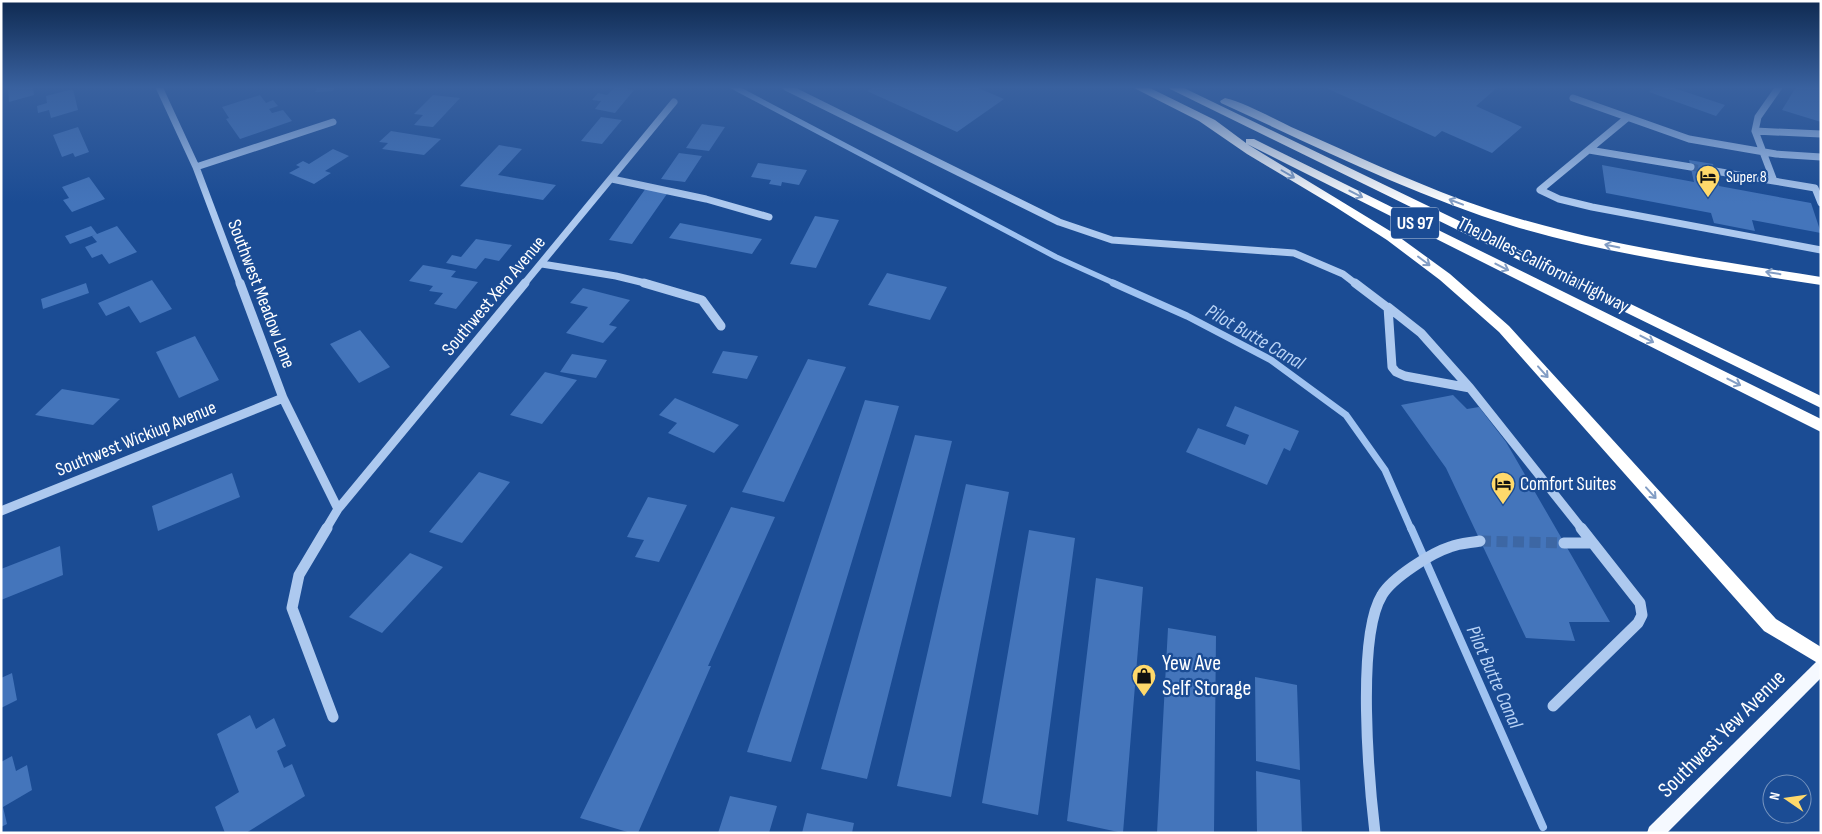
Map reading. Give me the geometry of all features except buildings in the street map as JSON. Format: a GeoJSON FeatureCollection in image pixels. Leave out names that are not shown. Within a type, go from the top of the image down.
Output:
{"type":"FeatureCollection","features":[{"type":"Feature","properties":{"kind":"highway"},"geometry":{"type":"LineString","coordinates":[[1214,126],[1251,152],[1392,237],[1445,277],[1504,329],[1770,625],[1821,657]]}},
{"type":"Feature","properties":{"kind":"highway","name":"The Dalles-California Highway"},"geometry":{"type":"LineString","coordinates":[[1219,126],[1821,426]]}},
{"type":"Feature","properties":{"kind":"highway","name":"The Dalles-California Highway"},"geometry":{"type":"LineString","coordinates":[[1254,126],[1821,403]]}},
{"type":"Feature","properties":{"kind":"highway"},"geometry":{"type":"LineString","coordinates":[[1281,126],[1367,165],[1457,202],[1518,223],[1591,242],[1821,281]]}},
{"type":"Feature","properties":{"kind":"main road","name":"Southwest Yew Avenue"},"geometry":{"type":"LineString","coordinates":[[1658,832],[1821,667]]}},
{"type":"Feature","properties":{"kind":"street","name":"Southwest Meadow Lane"},"geometry":{"type":"LineString","coordinates":[[177,126],[196,167],[283,398],[338,509]]}},
{"type":"Feature","properties":{"kind":"street"},"geometry":{"type":"LineString","coordinates":[[196,167],[321,126]]}},
{"type":"Feature","properties":{"kind":"street","name":"Southwest Xero Avenue"},"geometry":{"type":"LineString","coordinates":[[333,717],[292,608],[299,575],[338,509],[655,126]]}},
{"type":"Feature","properties":{"kind":"street"},"geometry":{"type":"LineString","coordinates":[[865,126],[1059,222],[1112,240],[1294,253],[1343,274],[1421,332],[1470,388],[1640,603],[1642,615],[1638,623],[1553,706]]}},
{"type":"Feature","properties":{"kind":"street"},"geometry":{"type":"LineString","coordinates":[[1618,126],[1540,190],[1559,199],[1592,207],[1821,250]]}},
{"type":"Feature","properties":{"kind":"street"},"geometry":{"type":"LineString","coordinates":[[1650,126],[1689,139],[1762,152],[1821,157]]}},
{"type":"Feature","properties":{"kind":"street"},"geometry":{"type":"LineString","coordinates":[[1756,126],[1755,130],[1762,152],[1774,181]]}},
{"type":"Feature","properties":{"kind":"street"},"geometry":{"type":"LineString","coordinates":[[1755,130],[1821,134]]}},
{"type":"Feature","properties":{"kind":"street"},"geometry":{"type":"LineString","coordinates":[[1589,150],[1691,167]]}},
{"type":"Feature","properties":{"kind":"street"},"geometry":{"type":"LineString","coordinates":[[1715,172],[1815,188],[1821,203]]}},
{"type":"Feature","properties":{"kind":"street"},"geometry":{"type":"LineString","coordinates":[[612,179],[706,199],[769,217]]}},
{"type":"Feature","properties":{"kind":"street"},"geometry":{"type":"LineString","coordinates":[[542,264],[616,276],[666,288],[702,300],[721,326]]}},
{"type":"Feature","properties":{"kind":"street"},"geometry":{"type":"LineString","coordinates":[[1388,308],[1392,367],[1396,372],[1406,376],[1470,388]]}},
{"type":"Feature","properties":{"kind":"street","name":"Southwest Wickiup Avenue"},"geometry":{"type":"LineString","coordinates":[[1,511],[283,398]]}},
{"type":"Feature","properties":{"kind":"street"},"geometry":{"type":"LineString","coordinates":[[1375,833],[1370,798],[1368,655],[1372,622],[1382,596],[1403,576],[1448,548],[1480,541]]}},
{"type":"Feature","properties":{"kind":"street"},"geometry":{"type":"LineString","coordinates":[[1564,543],[1592,543]]}},
{"type":"Feature","properties":{"kind":"waterway","name":"Pilot Butte Canal"},"geometry":{"type":"LineString","coordinates":[[808,126],[1056,257],[1116,284]]}},
{"type":"Feature","properties":{"kind":"waterway","name":"Pilot Butte Canal"},"geometry":{"type":"LineString","coordinates":[[1113,283],[1187,316],[1271,360],[1346,415],[1385,470],[1411,529]]}},
{"type":"Feature","properties":{"kind":"waterway","name":"Pilot Butte Canal"},"geometry":{"type":"LineString","coordinates":[[1411,528],[1543,827]]}},
{"type":"Feature","properties":{"kind":"tunnel"},"geometry":{"type":"LineString","coordinates":[[1691,167],[1715,171]]}},
{"type":"Feature","properties":{"kind":"tunnel"},"geometry":{"type":"LineString","coordinates":[[1480,541],[1564,543]]}},
{"type":"Feature","properties":{"kind":"place","name":"Super 8"},"geometry":{"type":"Point","coordinates":[1708,198]}},
{"type":"Feature","properties":{"kind":"place","name":"Comfort Suites"},"geometry":{"type":"Point","coordinates":[1503,505]}},
{"type":"Feature","properties":{"kind":"place","name":"Yew Ave Self Storage"},"geometry":{"type":"Point","coordinates":[1144,697]}}]}
